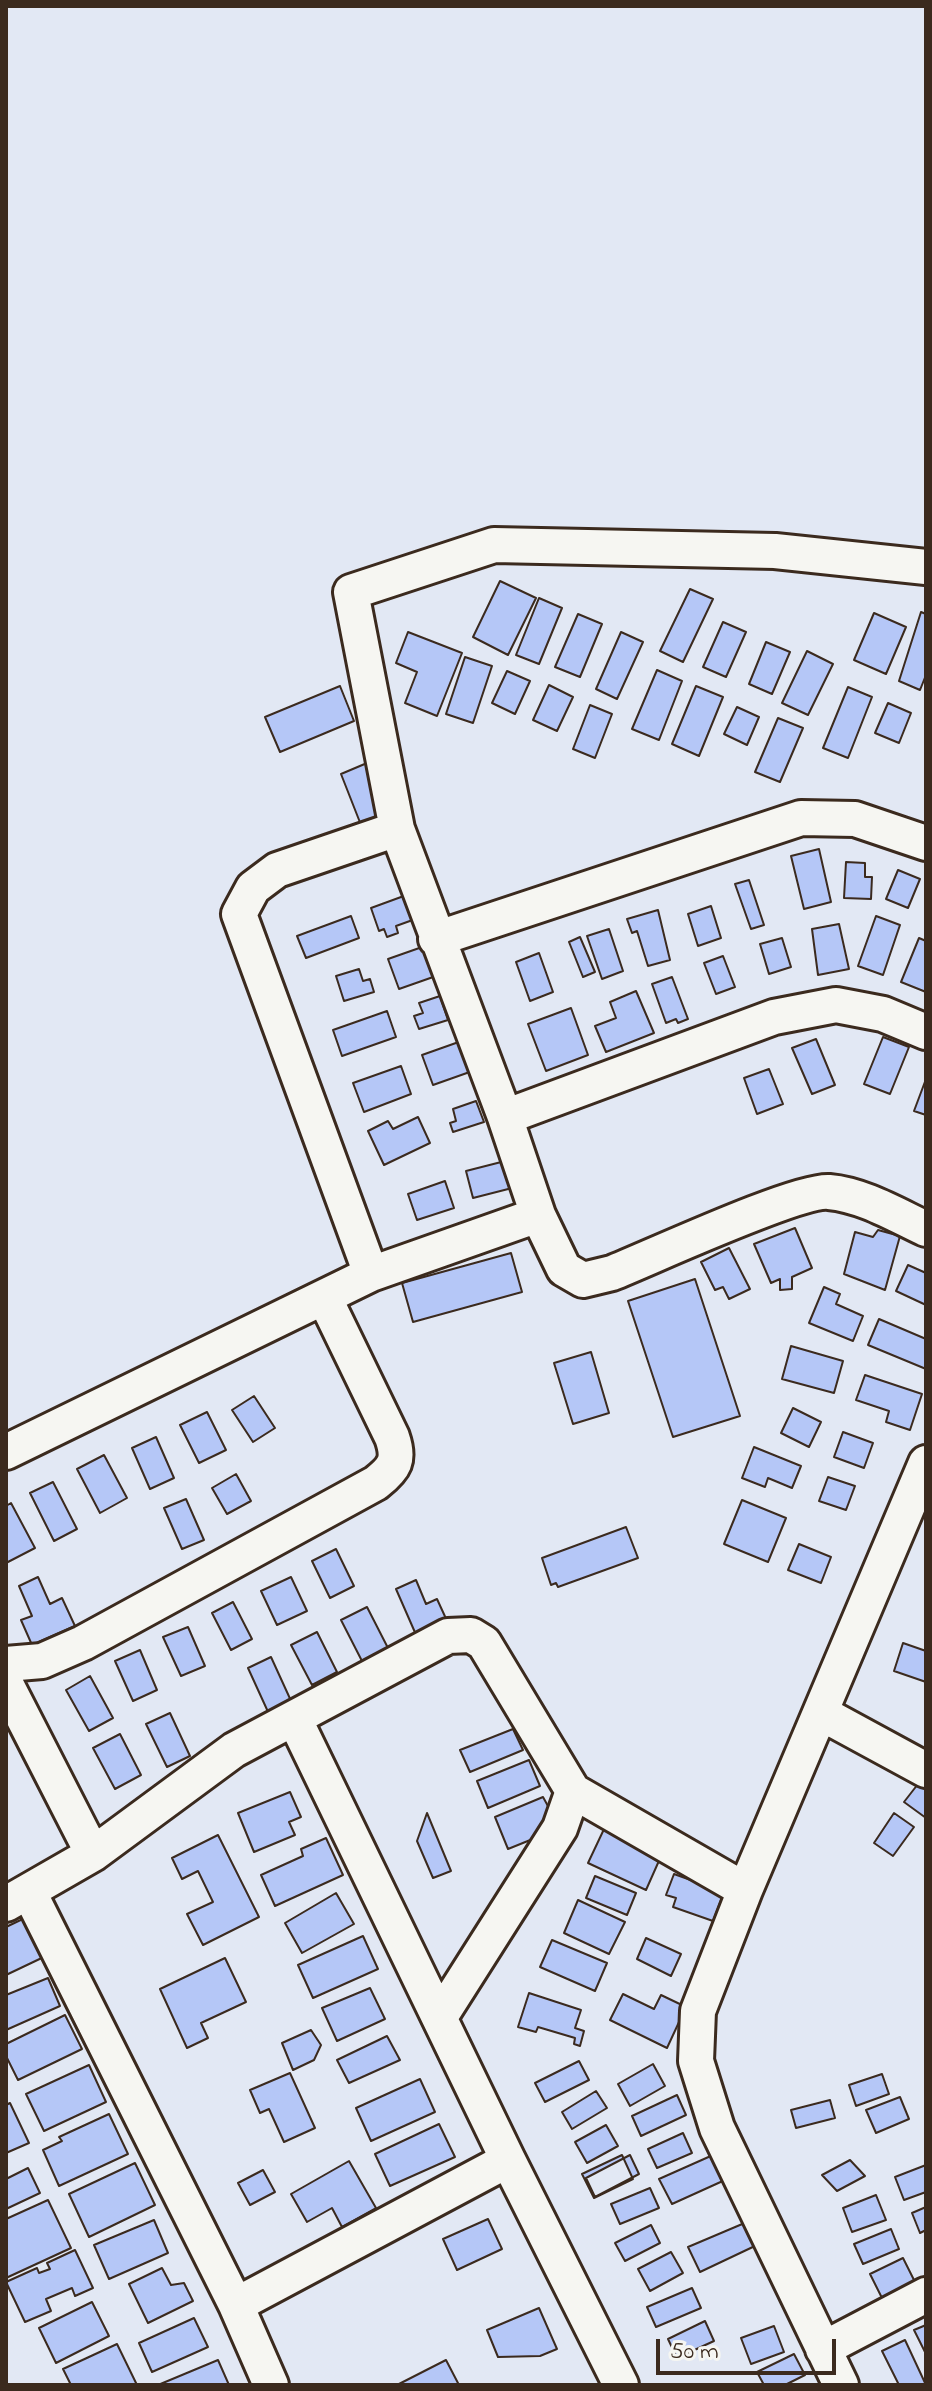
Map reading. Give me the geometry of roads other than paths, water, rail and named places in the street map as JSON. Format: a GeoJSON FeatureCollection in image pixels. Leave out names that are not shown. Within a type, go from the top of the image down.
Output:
{"type":"FeatureCollection","features":[{"type":"Feature","properties":{"kind":"street"},"geometry":{"type":"LineString","coordinates":[[926,567],[775,551],[494,545],[351,592],[397,829],[505,1117],[538,1215],[564,1269],[583,1280],[612,1273],[785,1203],[827,1191],[873,1204],[926,1229]]}},
{"type":"Feature","properties":{"kind":"street"},"geometry":{"type":"LineString","coordinates":[[436,939],[801,818],[855,819],[926,843]]}},
{"type":"Feature","properties":{"kind":"street"},"geometry":{"type":"LineString","coordinates":[[371,1274],[239,914],[253,888],[277,870],[397,829]]}},
{"type":"Feature","properties":{"kind":"street"},"geometry":{"type":"LineString","coordinates":[[505,1117],[774,1017],[836,1005],[883,1014],[926,1032]]}},
{"type":"Feature","properties":{"kind":"street"},"geometry":{"type":"LineString","coordinates":[[6,1452],[371,1274],[538,1215]]}},
{"type":"Feature","properties":{"kind":"street"},"geometry":{"type":"LineString","coordinates":[[6,1664],[42,1661],[83,1643],[376,1483],[394,1469],[398,1454],[392,1437],[325,1299]]}},
{"type":"Feature","properties":{"kind":"street"},"geometry":{"type":"LineString","coordinates":[[841,2385],[717,2128],[696,2061],[698,2011],[745,1890],[821,1713],[916,1522],[926,1463]]}},
{"type":"Feature","properties":{"kind":"street"},"geometry":{"type":"LineString","coordinates":[[271,2385],[236,2305],[18,1898],[93,1854],[234,1750],[448,1636],[471,1635],[484,1643],[573,1791],[745,1890]]}},
{"type":"Feature","properties":{"kind":"street"},"geometry":{"type":"LineString","coordinates":[[6,1684],[93,1854]]}},
{"type":"Feature","properties":{"kind":"street"},"geometry":{"type":"LineString","coordinates":[[821,1713],[926,1770]]}},
{"type":"Feature","properties":{"kind":"street"},"geometry":{"type":"LineString","coordinates":[[294,1718],[508,2160],[621,2385]]}},
{"type":"Feature","properties":{"kind":"street"},"geometry":{"type":"LineString","coordinates":[[440,2017],[560,1828],[573,1791]]}},
{"type":"Feature","properties":{"kind":"street"},"geometry":{"type":"LineString","coordinates":[[236,2305],[508,2160]]}},
{"type":"Feature","properties":{"kind":"street"},"geometry":{"type":"LineString","coordinates":[[823,2349],[926,2295]]}}]}
